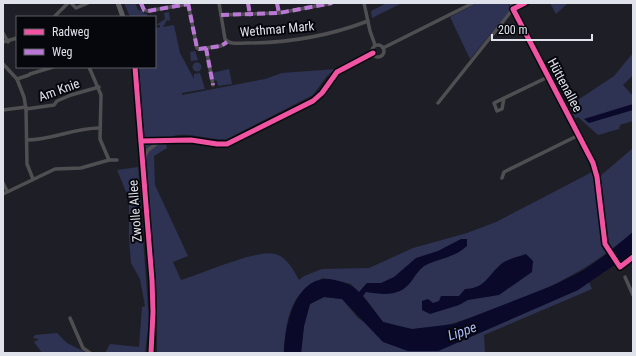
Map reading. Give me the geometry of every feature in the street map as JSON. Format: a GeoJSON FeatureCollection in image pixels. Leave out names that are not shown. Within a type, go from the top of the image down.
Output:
{"type":"FeatureCollection","features":[{"type":"Feature","properties":{"kind":"street"},"geometry":{"type":"LineString","coordinates":[[55,16],[69,3],[76,8],[88,3]]}},
{"type":"Feature","properties":{"kind":"street"},"geometry":{"type":"LineString","coordinates":[[118,3],[123,16]]}},
{"type":"Feature","properties":{"kind":"street"},"geometry":{"type":"LineString","coordinates":[[141,3],[144,10],[148,11],[188,4],[197,48],[221,46],[227,42]]}},
{"type":"Feature","properties":{"kind":"street","name":"Wethmar Mark"},"geometry":{"type":"LineString","coordinates":[[219,3],[227,42],[261,43],[298,39],[347,29],[368,21]]}},
{"type":"Feature","properties":{"kind":"street"},"geometry":{"type":"LineString","coordinates":[[248,3],[250,15]]}},
{"type":"Feature","properties":{"kind":"street"},"geometry":{"type":"LineString","coordinates":[[277,3],[279,13]]}},
{"type":"Feature","properties":{"kind":"street"},"geometry":{"type":"LineString","coordinates":[[306,3],[307,9]]}},
{"type":"Feature","properties":{"kind":"street"},"geometry":{"type":"LineString","coordinates":[[221,15],[279,13],[307,9],[332,3]]}},
{"type":"Feature","properties":{"kind":"street"},"geometry":{"type":"LineString","coordinates":[[141,141],[191,140],[217,144],[234,142],[313,101],[322,93],[332,78],[341,70],[372,53],[375,45],[364,3]]}},
{"type":"Feature","properties":{"kind":"street"},"geometry":{"type":"LineString","coordinates":[[383,48],[473,3]]}},
{"type":"Feature","properties":{"kind":"street","name":"Hüttenallee"},"geometry":{"type":"LineString","coordinates":[[502,178],[504,172],[579,135],[510,3]]}},
{"type":"Feature","properties":{"kind":"street"},"geometry":{"type":"LineString","coordinates":[[438,104],[513,8],[526,3]]}},
{"type":"Feature","properties":{"kind":"street"},"geometry":{"type":"LineString","coordinates":[[3,33],[8,42]]}},
{"type":"Feature","properties":{"kind":"street"},"geometry":{"type":"LineString","coordinates":[[3,42],[8,42],[16,38]]}},
{"type":"Feature","properties":{"kind":"street"},"geometry":{"type":"LineString","coordinates":[[375,45],[380,45],[383,48]]}},
{"type":"Feature","properties":{"kind":"street"},"geometry":{"type":"LineString","coordinates":[[206,48],[213,85]]}},
{"type":"Feature","properties":{"kind":"street"},"geometry":{"type":"LineString","coordinates":[[372,53],[380,56],[383,53],[383,48]]}},
{"type":"Feature","properties":{"kind":"street"},"geometry":{"type":"LineString","coordinates":[[3,64],[17,78],[26,108],[27,164],[33,179]]}},
{"type":"Feature","properties":{"kind":"street"},"geometry":{"type":"LineString","coordinates":[[17,78],[51,68]]}},
{"type":"Feature","properties":{"kind":"street"},"geometry":{"type":"LineString","coordinates":[[90,68],[99,87],[101,103],[99,128],[100,139],[109,160]]}},
{"type":"Feature","properties":{"kind":"street","name":"Zwolle Allee"},"geometry":{"type":"LineString","coordinates":[[135,68],[153,302],[152,353]]}},
{"type":"Feature","properties":{"kind":"street","name":"Hüttenallee"},"geometry":{"type":"LineString","coordinates":[[504,98],[548,77]]}},
{"type":"Feature","properties":{"kind":"street","name":"Am Knie"},"geometry":{"type":"LineString","coordinates":[[3,110],[54,105],[57,101],[72,95],[99,87]]}},
{"type":"Feature","properties":{"kind":"street"},"geometry":{"type":"LineString","coordinates":[[26,140],[53,138],[82,128],[99,128]]}},
{"type":"Feature","properties":{"kind":"street"},"geometry":{"type":"LineString","coordinates":[[143,161],[148,150],[160,141]]}},
{"type":"Feature","properties":{"kind":"street"},"geometry":{"type":"LineString","coordinates":[[3,194],[58,168],[81,168],[109,160],[117,160]]}},
{"type":"Feature","properties":{"kind":"street"},"geometry":{"type":"LineString","coordinates":[[3,183],[7,191]]}},
{"type":"Feature","properties":{"kind":"street"},"geometry":{"type":"LineString","coordinates":[[624,277],[633,295]]}},
{"type":"Feature","properties":{"kind":"street"},"geometry":{"type":"LineString","coordinates":[[70,318],[80,343],[90,353]]}},
{"type":"Feature","properties":{"kind":"shaded area"},"geometry":{"type":"Polygon","coordinates":[[[124,3],[135,3],[138,10],[147,14],[147,16],[130,16],[124,3]]]}},
{"type":"Feature","properties":{"kind":"shaded area"},"geometry":{"type":"Polygon","coordinates":[[[387,3],[402,3],[372,18],[371,11],[387,3]]]}},
{"type":"Feature","properties":{"kind":"shaded area"},"geometry":{"type":"Polygon","coordinates":[[[477,3],[508,3],[511,9],[470,59],[450,17],[477,3]]]}},
{"type":"Feature","properties":{"kind":"shaded area"},"geometry":{"type":"Polygon","coordinates":[[[550,3],[568,3],[556,14],[550,3]]]}},
{"type":"Feature","properties":{"kind":"shaded area"},"geometry":{"type":"Polygon","coordinates":[[[169,12],[170,21],[167,20],[163,27],[174,25],[180,53],[194,79],[194,74],[200,73],[205,89],[182,93],[182,95],[265,79],[282,73],[336,69],[327,76],[313,95],[227,139],[180,135],[165,140],[167,148],[154,156],[155,185],[188,256],[173,262],[181,280],[243,258],[267,253],[275,254],[283,258],[290,265],[299,280],[304,276],[322,269],[369,268],[413,248],[467,233],[496,222],[594,171],[599,177],[633,148],[633,232],[599,259],[564,280],[527,297],[450,324],[431,328],[409,329],[383,322],[368,302],[351,284],[323,278],[304,290],[293,305],[286,329],[284,353],[157,353],[157,298],[138,68],[156,68],[156,28],[160,27],[160,25],[156,25],[165,19],[164,13],[169,12]]]}},
{"type":"Feature","properties":{"kind":"shaded area"},"geometry":{"type":"Polygon","coordinates":[[[195,51],[198,60],[191,61],[190,52],[195,51]]]}},
{"type":"Feature","properties":{"kind":"shaded area"},"geometry":{"type":"Polygon","coordinates":[[[633,53],[633,75],[623,85],[633,96],[633,121],[620,125],[619,129],[598,135],[578,117],[575,118],[569,106],[614,76],[633,53]]]}},
{"type":"Feature","properties":{"kind":"shaded area"},"geometry":{"type":"Polygon","coordinates":[[[197,62],[202,67],[197,72],[192,67],[197,62]]]}},
{"type":"Feature","properties":{"kind":"shaded area"},"geometry":{"type":"Polygon","coordinates":[[[229,69],[232,84],[218,86],[217,81],[213,80],[212,73],[229,69]]]}},
{"type":"Feature","properties":{"kind":"shaded area"},"geometry":{"type":"Polygon","coordinates":[[[138,167],[149,321],[145,353],[105,353],[110,344],[139,347],[142,307],[145,306],[140,279],[131,263],[129,238],[129,199],[117,170],[138,167]]]}},
{"type":"Feature","properties":{"kind":"shaded area"},"geometry":{"type":"Polygon","coordinates":[[[589,282],[592,289],[484,335],[485,353],[301,353],[304,326],[310,304],[324,297],[342,299],[358,318],[408,351],[438,351],[578,290],[589,282]]]}},
{"type":"Feature","properties":{"kind":"shaded area"},"geometry":{"type":"Polygon","coordinates":[[[57,333],[67,343],[87,353],[42,353],[34,342],[39,339],[33,338],[35,335],[57,333]]]}},
{"type":"Feature","properties":{"kind":"water"},"geometry":{"type":"Polygon","coordinates":[[[633,104],[633,110],[589,123],[584,119],[633,104]]]}},
{"type":"Feature","properties":{"kind":"water","name":"Lippe"},"geometry":{"type":"Polygon","coordinates":[[[633,232],[633,250],[629,255],[578,290],[438,351],[408,351],[383,342],[342,299],[324,297],[310,304],[304,326],[301,353],[284,353],[290,315],[295,303],[302,292],[311,284],[322,279],[335,280],[351,285],[359,292],[367,283],[381,283],[394,277],[416,258],[438,251],[461,239],[467,239],[467,246],[462,250],[426,265],[419,270],[408,285],[398,292],[380,294],[366,292],[363,296],[383,322],[412,329],[454,324],[554,285],[584,270],[633,232]]]}},
{"type":"Feature","properties":{"kind":"water"},"geometry":{"type":"Polygon","coordinates":[[[526,254],[533,261],[532,272],[499,295],[468,300],[459,305],[430,314],[422,310],[422,301],[428,299],[433,303],[439,301],[441,296],[459,296],[465,289],[477,287],[485,281],[503,263],[526,254]]]}},
{"type":"Feature","properties":{"kind":"marked path"},"geometry":{"type":"LineString","coordinates":[[141,3],[144,10],[148,11],[188,4]]}},
{"type":"Feature","properties":{"kind":"marked path"},"geometry":{"type":"LineString","coordinates":[[188,3],[197,48],[221,46],[227,42]]}},
{"type":"Feature","properties":{"kind":"marked path"},"geometry":{"type":"LineString","coordinates":[[248,3],[250,15]]}},
{"type":"Feature","properties":{"kind":"marked path"},"geometry":{"type":"LineString","coordinates":[[277,3],[279,13]]}},
{"type":"Feature","properties":{"kind":"marked path"},"geometry":{"type":"LineString","coordinates":[[221,15],[279,13],[332,3]]}},
{"type":"Feature","properties":{"kind":"marked path"},"geometry":{"type":"LineString","coordinates":[[206,48],[213,85]]}},
{"type":"Feature","properties":{"kind":"cycle path"},"geometry":{"type":"LineString","coordinates":[[525,3],[513,9],[593,163],[597,177],[605,244],[620,267],[633,257]]}},
{"type":"Feature","properties":{"kind":"cycle path"},"geometry":{"type":"LineString","coordinates":[[141,141],[191,140],[227,144],[313,101],[322,93],[337,72],[373,53]]}},
{"type":"Feature","properties":{"kind":"cycle path"},"geometry":{"type":"LineString","coordinates":[[135,68],[152,280],[153,312],[151,353]]}}]}
